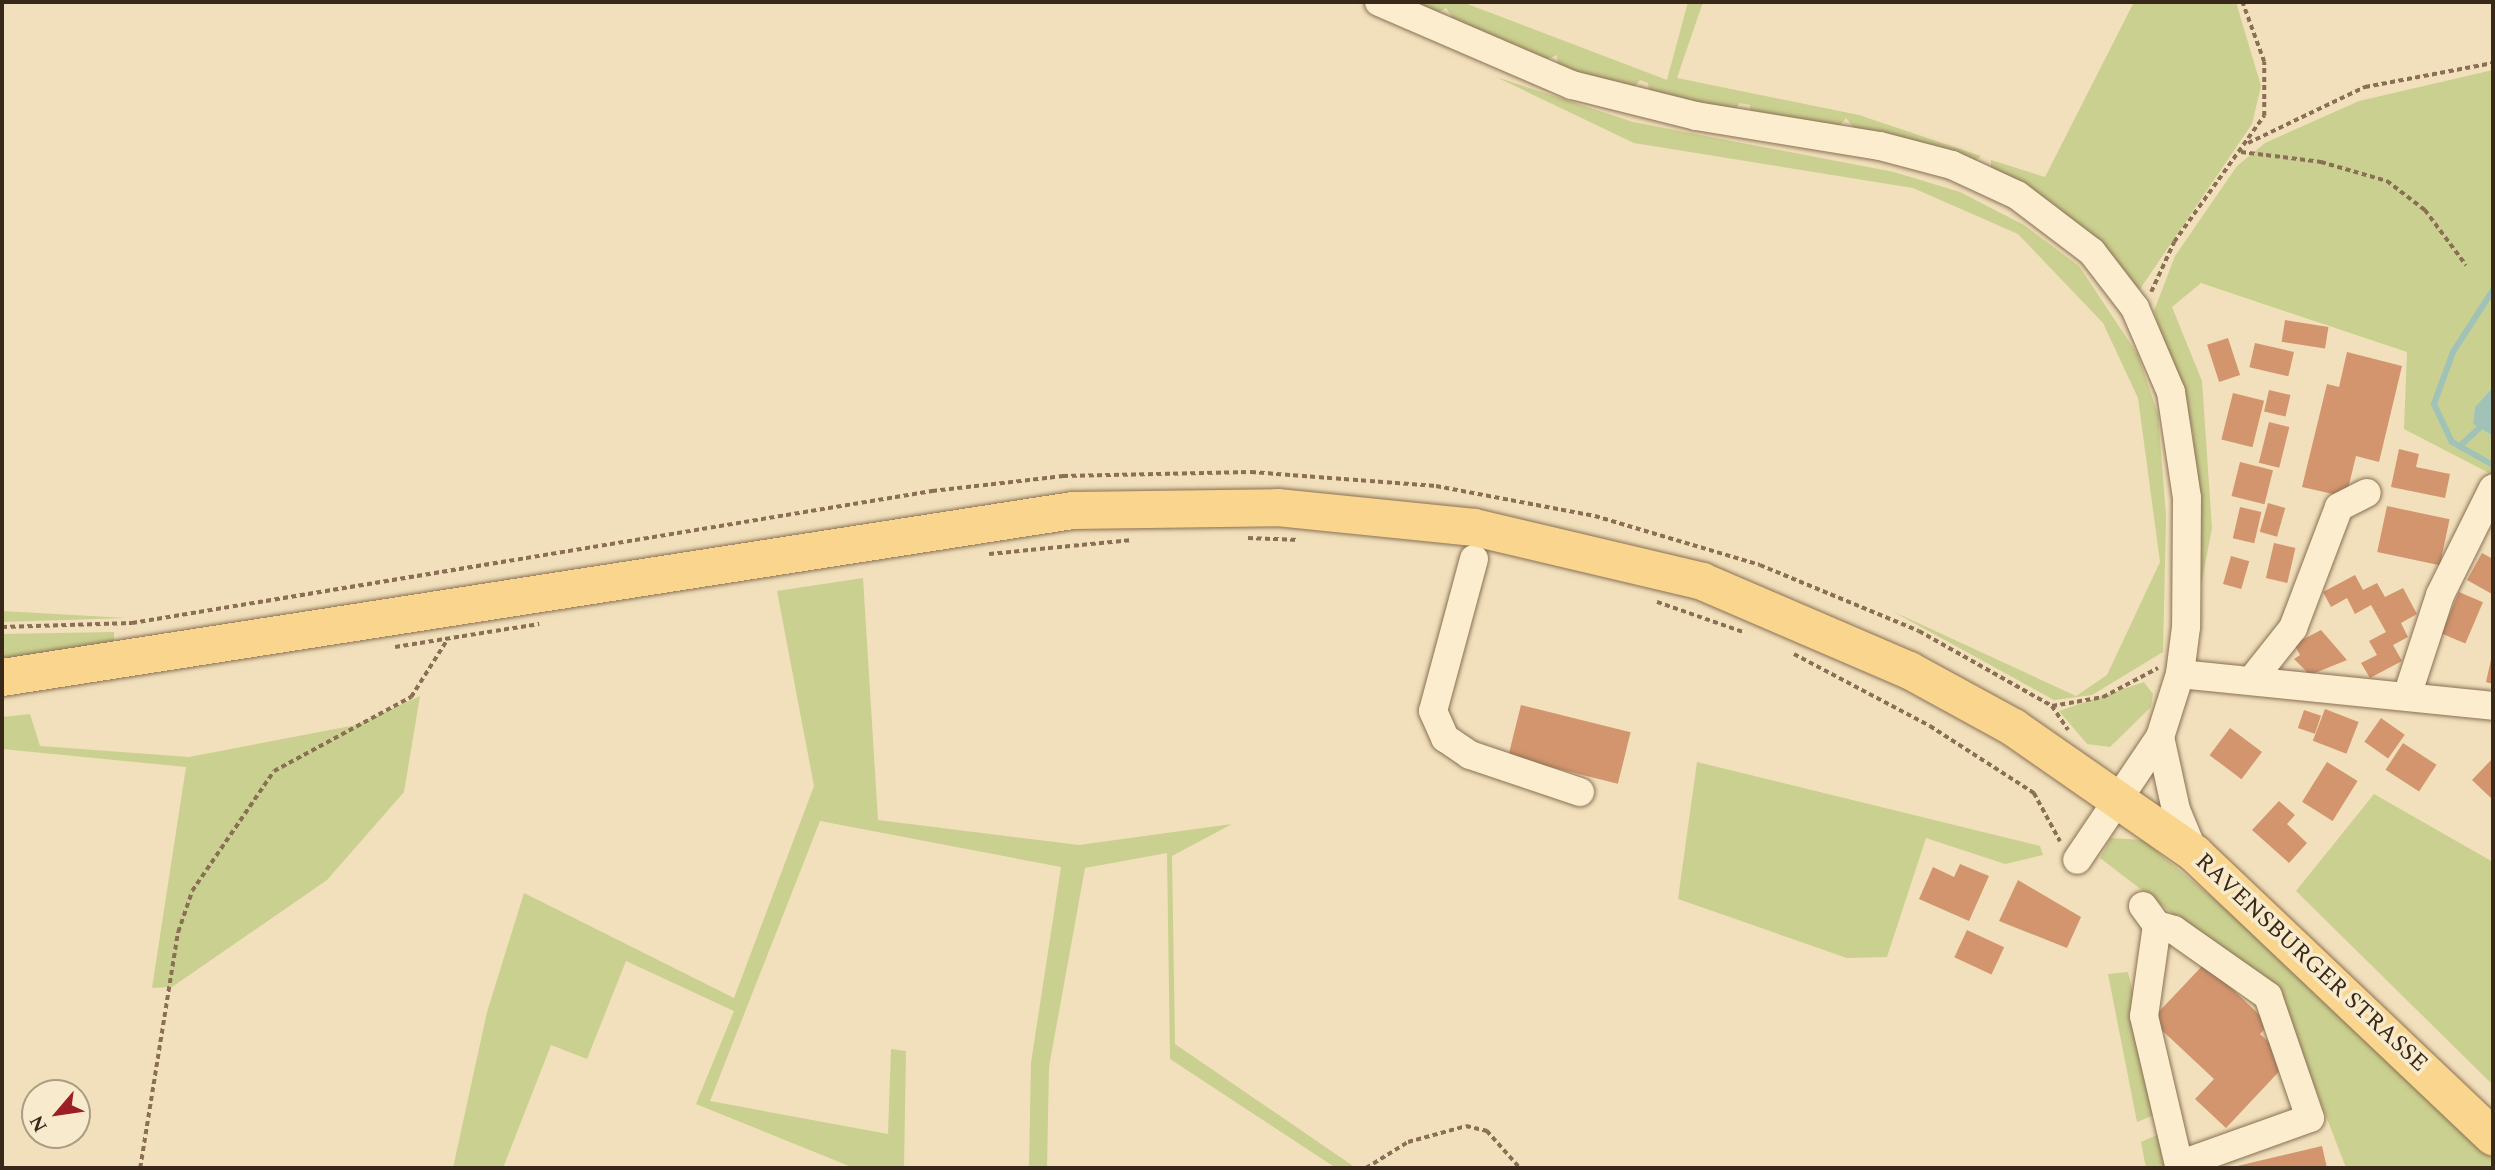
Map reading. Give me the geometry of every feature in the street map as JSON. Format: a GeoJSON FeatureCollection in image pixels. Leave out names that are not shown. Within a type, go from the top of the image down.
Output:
{"type":"FeatureCollection","features":[{"type":"Feature","properties":{"kind":"main road","name":"RAVENSBURGER STRASSE"},"geometry":{"type":"LineString","coordinates":[[2,677],[1072,510],[1277,507],[1474,527],[1702,581],[1909,670],[2013,727],[2121,797],[2194,853],[2493,1137]]}},
{"type":"Feature","properties":{"kind":"street"},"geometry":{"type":"LineString","coordinates":[[1379,2],[1572,85],[1696,116],[1880,146],[1952,166],[2017,195],[2065,227],[2135,308],[2166,376],[2187,498],[2160,737],[2176,810],[2194,853]]}},
{"type":"Feature","properties":{"kind":"street"},"geometry":{"type":"LineString","coordinates":[[2407,696],[2440,595],[2493,488]]}},
{"type":"Feature","properties":{"kind":"street"},"geometry":{"type":"LineString","coordinates":[[2251,681],[2293,628],[2322,537],[2339,507],[2367,493]]}},
{"type":"Feature","properties":{"kind":"street"},"geometry":{"type":"LineString","coordinates":[[1474,559],[1433,711],[1445,738],[1470,755],[1580,792]]}},
{"type":"Feature","properties":{"kind":"street"},"geometry":{"type":"LineString","coordinates":[[2168,666],[2251,681],[2493,706]]}},
{"type":"Feature","properties":{"kind":"street"},"geometry":{"type":"LineString","coordinates":[[2077,860],[2160,737]]}},
{"type":"Feature","properties":{"kind":"street"},"geometry":{"type":"LineString","coordinates":[[2150,916],[2175,930],[2268,996],[2310,1118],[2179,1165],[2144,1016],[2150,916]]}},
{"type":"Feature","properties":{"kind":"path"},"geometry":{"type":"LineString","coordinates":[[2135,308],[2151,291],[2197,208],[2247,144],[2264,116],[2267,90],[2242,2]]}},
{"type":"Feature","properties":{"kind":"path"},"geometry":{"type":"LineString","coordinates":[[2247,144],[2365,88],[2493,63]]}},
{"type":"Feature","properties":{"kind":"path"},"geometry":{"type":"LineString","coordinates":[[2241,152],[2321,162],[2387,181],[2425,210],[2466,265]]}},
{"type":"Feature","properties":{"kind":"path"},"geometry":{"type":"LineString","coordinates":[[2,627],[132,623],[932,491],[1063,475],[1251,472],[1423,484],[1595,516],[1760,565],[1919,631],[2052,706],[2103,697],[2168,666]]}},
{"type":"Feature","properties":{"kind":"path"},"geometry":{"type":"LineString","coordinates":[[1238,538],[1308,540]]}},
{"type":"Feature","properties":{"kind":"path"},"geometry":{"type":"LineString","coordinates":[[979,555],[1141,539]]}},
{"type":"Feature","properties":{"kind":"path"},"geometry":{"type":"LineString","coordinates":[[1645,597],[1746,633]]}},
{"type":"Feature","properties":{"kind":"path"},"geometry":{"type":"LineString","coordinates":[[380,649],[544,624]]}},
{"type":"Feature","properties":{"kind":"path"},"geometry":{"type":"LineString","coordinates":[[140,1168],[178,932],[192,891],[274,771],[411,696],[448,639]]}},
{"type":"Feature","properties":{"kind":"path"},"geometry":{"type":"LineString","coordinates":[[1784,649],[1930,726],[2034,793],[2050,828],[2077,860]]}},
{"type":"Feature","properties":{"kind":"path"},"geometry":{"type":"LineString","coordinates":[[1366,1168],[1408,1142],[1466,1126],[1486,1131],[1520,1168]]}},
{"type":"Feature","properties":{"kind":"green space"},"geometry":{"type":"Polygon","coordinates":[[[1408,2],[1462,2],[1667,80],[1688,2],[1703,2],[1677,78],[1859,115],[1981,156],[1971,165],[1859,134],[1846,118],[1838,128],[1750,115],[1750,105],[1739,103],[1735,112],[1650,96],[1648,83],[1640,80],[1630,92],[1558,68],[1557,55],[1541,62],[1458,26],[1446,8],[1434,15],[1408,2]]]}},
{"type":"Feature","properties":{"kind":"green space"},"geometry":{"type":"Polygon","coordinates":[[[2134,2],[2236,2],[2261,86],[2252,124],[2140,289],[1991,174],[1991,160],[2045,177],[2134,2]]]}},
{"type":"Feature","properties":{"kind":"green space"},"geometry":{"type":"Polygon","coordinates":[[[2493,70],[2493,387],[2475,407],[2473,424],[2493,436],[2493,475],[2404,429],[2407,352],[2201,283],[2172,307],[2202,381],[2212,528],[2198,601],[2193,433],[2154,311],[2175,256],[2237,166],[2265,143],[2359,101],[2493,70]]]}},
{"type":"Feature","properties":{"kind":"green space"},"geometry":{"type":"Polygon","coordinates":[[[1496,77],[1633,122],[1894,172],[1960,192],[2024,225],[2079,266],[2138,355],[2158,414],[2166,516],[2163,652],[2092,695],[2054,700],[1892,611],[2076,696],[2107,675],[2160,562],[2138,398],[2103,323],[2018,234],[1913,188],[1634,143],[1496,77]]]}},
{"type":"Feature","properties":{"kind":"green space"},"geometry":{"type":"Polygon","coordinates":[[[863,578],[878,820],[1079,845],[1232,824],[1172,856],[1175,1044],[1356,1168],[1336,1168],[1170,1059],[1167,853],[1085,868],[1049,1067],[1047,1168],[1029,1168],[1031,1063],[1061,867],[820,821],[710,1101],[888,1134],[891,1049],[906,1051],[904,1168],[854,1168],[696,1104],[734,1011],[626,961],[587,1059],[551,1045],[503,1168],[453,1168],[487,1012],[524,893],[734,998],[814,786],[777,591],[863,578]]]}},
{"type":"Feature","properties":{"kind":"green space"},"geometry":{"type":"Polygon","coordinates":[[[2,611],[127,618],[2,622],[2,611]]]}},
{"type":"Feature","properties":{"kind":"green space"},"geometry":{"type":"Polygon","coordinates":[[[114,632],[114,644],[2,661],[2,634],[114,632]]]}},
{"type":"Feature","properties":{"kind":"green space"},"geometry":{"type":"Polygon","coordinates":[[[2144,682],[2153,694],[2151,707],[2110,747],[2087,744],[2059,711],[2144,682]]]}},
{"type":"Feature","properties":{"kind":"green space"},"geometry":{"type":"Polygon","coordinates":[[[420,696],[404,792],[327,880],[172,987],[152,988],[186,767],[2,749],[2,717],[30,714],[40,746],[189,757],[356,725],[420,696]]]}},
{"type":"Feature","properties":{"kind":"green space"},"geometry":{"type":"Polygon","coordinates":[[[1697,762],[2040,846],[2043,855],[2005,864],[1926,838],[1887,957],[1847,958],[1678,899],[1697,762]]]}},
{"type":"Feature","properties":{"kind":"green space"},"geometry":{"type":"Polygon","coordinates":[[[2374,794],[2493,862],[2493,1085],[2296,891],[2374,794]]]}},
{"type":"Feature","properties":{"kind":"green space"},"geometry":{"type":"Polygon","coordinates":[[[2111,838],[2143,840],[2285,958],[2493,1158],[2493,1168],[2346,1168],[2280,996],[2100,858],[2111,838]]]}},
{"type":"Feature","properties":{"kind":"green space"},"geometry":{"type":"Polygon","coordinates":[[[2128,972],[2161,1112],[2137,1122],[2108,974],[2128,972]]]}},
{"type":"Feature","properties":{"kind":"green space"},"geometry":{"type":"Polygon","coordinates":[[[2166,1131],[2172,1168],[2146,1168],[2141,1142],[2166,1131]]]}},
{"type":"Feature","properties":{"kind":"water"},"geometry":{"type":"Polygon","coordinates":[[[2493,387],[2493,436],[2473,424],[2475,407],[2493,387]]]}},
{"type":"Feature","properties":{"kind":"building"},"geometry":{"type":"Polygon","coordinates":[[[2285,320],[2328,327],[2325,349],[2282,342],[2285,320]]]}},
{"type":"Feature","properties":{"kind":"building"},"geometry":{"type":"Polygon","coordinates":[[[2228,338],[2240,375],[2219,382],[2207,345],[2228,338]]]}},
{"type":"Feature","properties":{"kind":"building"},"geometry":{"type":"Polygon","coordinates":[[[2255,343],[2294,352],[2288,376],[2249,367],[2255,343]]]}},
{"type":"Feature","properties":{"kind":"building"},"geometry":{"type":"Polygon","coordinates":[[[2347,352],[2402,366],[2379,462],[2356,456],[2346,497],[2302,487],[2327,384],[2339,387],[2347,352]]]}},
{"type":"Feature","properties":{"kind":"building"},"geometry":{"type":"Polygon","coordinates":[[[2269,390],[2290,395],[2285,416],[2264,411],[2269,390]]]}},
{"type":"Feature","properties":{"kind":"building"},"geometry":{"type":"Polygon","coordinates":[[[2233,393],[2264,401],[2252,447],[2221,440],[2233,393]]]}},
{"type":"Feature","properties":{"kind":"building"},"geometry":{"type":"Polygon","coordinates":[[[2269,422],[2289,427],[2279,468],[2259,463],[2269,422]]]}},
{"type":"Feature","properties":{"kind":"building"},"geometry":{"type":"Polygon","coordinates":[[[2399,449],[2419,454],[2416,467],[2450,474],[2445,498],[2391,487],[2399,449]]]}},
{"type":"Feature","properties":{"kind":"building"},"geometry":{"type":"Polygon","coordinates":[[[2240,462],[2273,470],[2265,504],[2232,496],[2240,462]]]}},
{"type":"Feature","properties":{"kind":"building"},"geometry":{"type":"Polygon","coordinates":[[[2268,503],[2285,508],[2277,537],[2260,532],[2268,503]]]}},
{"type":"Feature","properties":{"kind":"building"},"geometry":{"type":"Polygon","coordinates":[[[2387,506],[2450,519],[2440,565],[2377,552],[2387,506]]]}},
{"type":"Feature","properties":{"kind":"building"},"geometry":{"type":"Polygon","coordinates":[[[2240,507],[2261,512],[2254,543],[2233,538],[2240,507]]]}},
{"type":"Feature","properties":{"kind":"building"},"geometry":{"type":"Polygon","coordinates":[[[2274,543],[2295,548],[2287,583],[2266,578],[2274,543]]]}},
{"type":"Feature","properties":{"kind":"building"},"geometry":{"type":"Polygon","coordinates":[[[2482,553],[2493,559],[2492,594],[2467,580],[2482,553]]]}},
{"type":"Feature","properties":{"kind":"building"},"geometry":{"type":"Polygon","coordinates":[[[2231,556],[2249,561],[2241,589],[2223,584],[2231,556]]]}},
{"type":"Feature","properties":{"kind":"building"},"geometry":{"type":"Polygon","coordinates":[[[2355,575],[2363,590],[2377,583],[2385,597],[2403,588],[2417,614],[2401,623],[2408,637],[2393,645],[2402,661],[2370,678],[2361,663],[2377,655],[2369,641],[2386,632],[2371,605],[2355,614],[2347,598],[2331,607],[2323,592],[2355,575]]]}},
{"type":"Feature","properties":{"kind":"building"},"geometry":{"type":"Polygon","coordinates":[[[2459,592],[2483,602],[2465,644],[2441,633],[2459,592]]]}},
{"type":"Feature","properties":{"kind":"building"},"geometry":{"type":"Polygon","coordinates":[[[2321,630],[2347,660],[2310,675],[2294,659],[2300,655],[2294,644],[2321,630]]]}},
{"type":"Feature","properties":{"kind":"building"},"geometry":{"type":"Polygon","coordinates":[[[2493,655],[2493,684],[2486,682],[2493,655]]]}},
{"type":"Feature","properties":{"kind":"building"},"geometry":{"type":"Polygon","coordinates":[[[1521,705],[1631,732],[1618,784],[1508,756],[1521,705]]]}},
{"type":"Feature","properties":{"kind":"building"},"geometry":{"type":"Polygon","coordinates":[[[2325,709],[2359,722],[2346,754],[2313,741],[2325,709]]]}},
{"type":"Feature","properties":{"kind":"building"},"geometry":{"type":"Polygon","coordinates":[[[2304,710],[2321,716],[2315,734],[2298,728],[2304,710]]]}},
{"type":"Feature","properties":{"kind":"building"},"geometry":{"type":"Polygon","coordinates":[[[2381,718],[2405,735],[2388,758],[2364,742],[2381,718]]]}},
{"type":"Feature","properties":{"kind":"building"},"geometry":{"type":"Polygon","coordinates":[[[2230,728],[2262,752],[2241,779],[2210,755],[2230,728]]]}},
{"type":"Feature","properties":{"kind":"building"},"geometry":{"type":"Polygon","coordinates":[[[2403,743],[2437,765],[2419,792],[2386,770],[2403,743]]]}},
{"type":"Feature","properties":{"kind":"building"},"geometry":{"type":"Polygon","coordinates":[[[2493,758],[2493,800],[2472,780],[2493,758]]]}},
{"type":"Feature","properties":{"kind":"building"},"geometry":{"type":"Polygon","coordinates":[[[2327,762],[2358,781],[2333,821],[2302,802],[2327,762]]]}},
{"type":"Feature","properties":{"kind":"building"},"geometry":{"type":"Polygon","coordinates":[[[2279,801],[2295,815],[2287,824],[2307,843],[2289,863],[2252,830],[2279,801]]]}},
{"type":"Feature","properties":{"kind":"building"},"geometry":{"type":"Polygon","coordinates":[[[1960,864],[1989,876],[1969,921],[1919,899],[1933,867],[1954,877],[1960,864]]]}},
{"type":"Feature","properties":{"kind":"building"},"geometry":{"type":"Polygon","coordinates":[[[2018,880],[2081,917],[2067,948],[1999,921],[2018,880]]]}},
{"type":"Feature","properties":{"kind":"building"},"geometry":{"type":"Polygon","coordinates":[[[1967,930],[2004,947],[1991,975],[1954,957],[1967,930]]]}},
{"type":"Feature","properties":{"kind":"building"},"geometry":{"type":"Polygon","coordinates":[[[2205,963],[2269,1024],[2260,1034],[2289,1061],[2226,1128],[2195,1099],[2214,1079],[2151,1020],[2205,963]]]}},
{"type":"Feature","properties":{"kind":"building"},"geometry":{"type":"Polygon","coordinates":[[[2322,1146],[2327,1168],[2233,1168],[2233,1167],[2322,1146]]]}},
{"type":"Feature","properties":{"kind":"waterway"},"geometry":{"type":"LineString","coordinates":[[2493,290],[2453,352],[2434,404],[2452,442],[2493,465]]}},
{"type":"Feature","properties":{"kind":"waterway"},"geometry":{"type":"LineString","coordinates":[[2460,446],[2479,428]]}}]}
